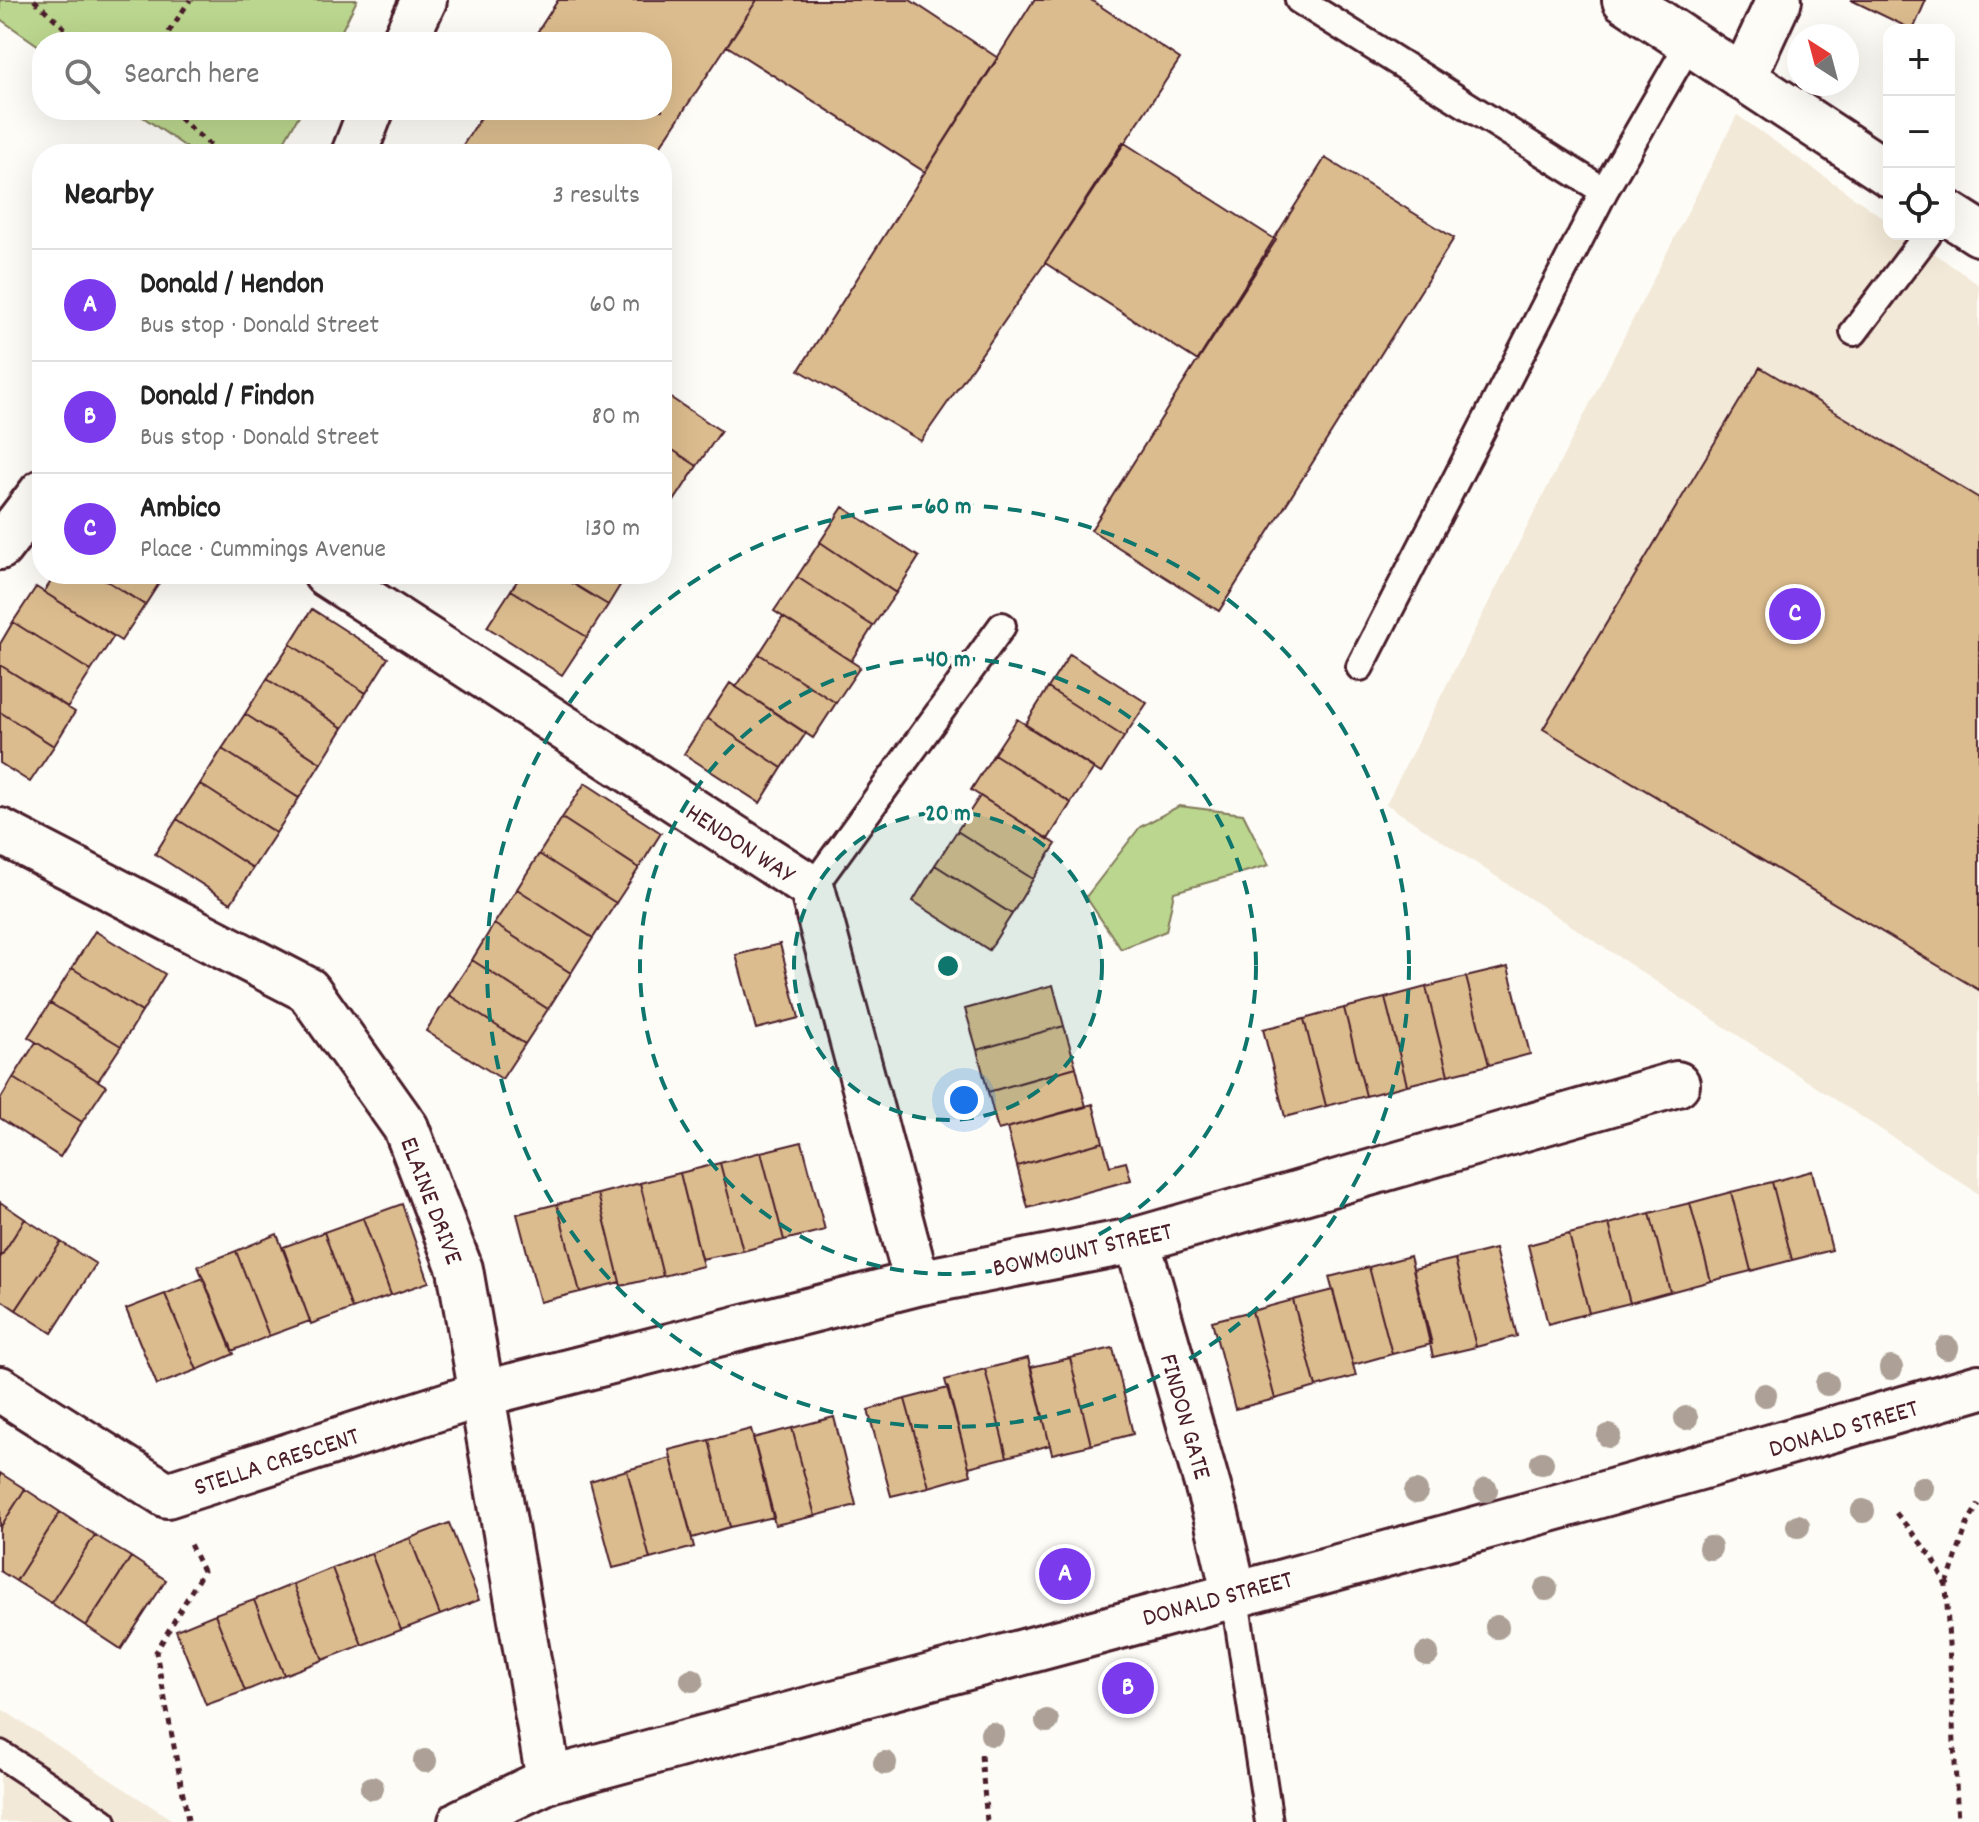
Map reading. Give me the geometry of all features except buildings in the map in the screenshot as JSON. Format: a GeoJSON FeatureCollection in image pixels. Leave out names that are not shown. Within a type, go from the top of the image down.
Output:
{"type":"FeatureCollection","features":[{"type":"Feature","properties":{"kind":"street"},"geometry":{"type":"LineString","coordinates":[[409,32],[424,0]]}},
{"type":"Feature","properties":{"kind":"street"},"geometry":{"type":"LineString","coordinates":[[1625,0],[1883,170]]}},
{"type":"Feature","properties":{"kind":"street"},"geometry":{"type":"LineString","coordinates":[[1743,78],[1779,0]]}},
{"type":"Feature","properties":{"kind":"street"},"geometry":{"type":"LineString","coordinates":[[358,144],[367,120]]}},
{"type":"Feature","properties":{"kind":"street"},"geometry":{"type":"LineString","coordinates":[[1955,218],[1979,233]]}},
{"type":"Feature","properties":{"kind":"street"},"geometry":{"type":"LineString","coordinates":[[0,547],[32,505]]}},
{"type":"Feature","properties":{"kind":"street","name":"HENDON WAY"},"geometry":{"type":"LineString","coordinates":[[355,584],[812,888],[917,1283]]}},
{"type":"Feature","properties":{"kind":"street","name":"ELAINE DRIVE"},"geometry":{"type":"LineString","coordinates":[[4,841],[308,990],[406,1128],[460,1269],[549,1780]]}},
{"type":"Feature","properties":{"kind":"street","name":"BOWMOUNT STREET"},"geometry":{"type":"LineString","coordinates":[[482,1394],[917,1283],[1137,1240],[1677,1084]]}},
{"type":"Feature","properties":{"kind":"street","name":"FINDON GATE"},"geometry":{"type":"LineString","coordinates":[[1137,1240],[1216,1515],[1234,1592]]}},
{"type":"Feature","properties":{"kind":"street","name":"DONALD STREET"},"geometry":{"type":"LineString","coordinates":[[461,1822],[549,1780],[1234,1592],[1639,1486],[1979,1387]]}},
{"type":"Feature","properties":{"kind":"street","name":"STELLA CRESCENT"},"geometry":{"type":"LineString","coordinates":[[0,1389],[167,1495],[482,1394]]}},
{"type":"Feature","properties":{"kind":"lane"},"geometry":{"type":"LineString","coordinates":[[1299,0],[1604,191]]}},
{"type":"Feature","properties":{"kind":"lane"},"geometry":{"type":"LineString","coordinates":[[1360,667],[1604,191],[1690,42]]}},
{"type":"Feature","properties":{"kind":"lane"},"geometry":{"type":"LineString","coordinates":[[1854,332],[1923,240]]}},
{"type":"Feature","properties":{"kind":"lane"},"geometry":{"type":"LineString","coordinates":[[812,888],[1002,626]]}},
{"type":"Feature","properties":{"kind":"lane"},"geometry":{"type":"LineString","coordinates":[[1234,1592],[1275,1817]]}},
{"type":"Feature","properties":{"kind":"lane"},"geometry":{"type":"LineString","coordinates":[[0,1754],[103,1822]]}},
{"type":"Feature","properties":{"kind":"path"},"geometry":{"type":"LineString","coordinates":[[34,0],[69,32]]}},
{"type":"Feature","properties":{"kind":"path"},"geometry":{"type":"LineString","coordinates":[[169,32],[190,0]]}},
{"type":"Feature","properties":{"kind":"path"},"geometry":{"type":"LineString","coordinates":[[181,120],[209,144]]}},
{"type":"Feature","properties":{"kind":"path"},"geometry":{"type":"LineString","coordinates":[[167,1495],[203,1571],[156,1652],[188,1820]]}},
{"type":"Feature","properties":{"kind":"path"},"geometry":{"type":"LineString","coordinates":[[1958,1822],[1946,1585],[1968,1522],[1979,1504]]}},
{"type":"Feature","properties":{"kind":"path"},"geometry":{"type":"LineString","coordinates":[[1896,1513],[1933,1558],[1946,1585]]}},
{"type":"Feature","properties":{"kind":"path"},"geometry":{"type":"LineString","coordinates":[[981,1755],[987,1822]]}},
{"type":"Feature","properties":{"kind":"shaded area"},"geometry":{"type":"Polygon","coordinates":[[[1737,115],[1883,218],[1883,240],[1915,240],[1979,285],[1979,1194],[1386,804],[1737,115]]]}},
{"type":"Feature","properties":{"kind":"shaded area"},"geometry":{"type":"Polygon","coordinates":[[[0,1708],[174,1821],[0,1822],[0,1708]]]}},
{"type":"Feature","properties":{"kind":"green space"},"geometry":{"type":"Polygon","coordinates":[[[0,0],[357,0],[341,32],[32,32],[32,41],[0,19],[0,0]]]}},
{"type":"Feature","properties":{"kind":"green space"},"geometry":{"type":"Polygon","coordinates":[[[147,120],[296,120],[283,144],[182,144],[147,120]]]}},
{"type":"Feature","properties":{"kind":"green space"},"geometry":{"type":"Polygon","coordinates":[[[1179,806],[1243,814],[1269,865],[1174,892],[1166,931],[1121,949],[1086,897],[1140,827],[1179,806]]]}},
{"type":"Feature","properties":{"kind":"place","name":"Ambico"},"geometry":{"type":"Point","coordinates":[1795,614]}},
{"type":"Feature","properties":{"kind":"place","name":"Donald / Hendon"},"geometry":{"type":"Point","coordinates":[1065,1574]}},
{"type":"Feature","properties":{"kind":"place","name":"Donald / Findon"},"geometry":{"type":"Point","coordinates":[1128,1688]}}]}
